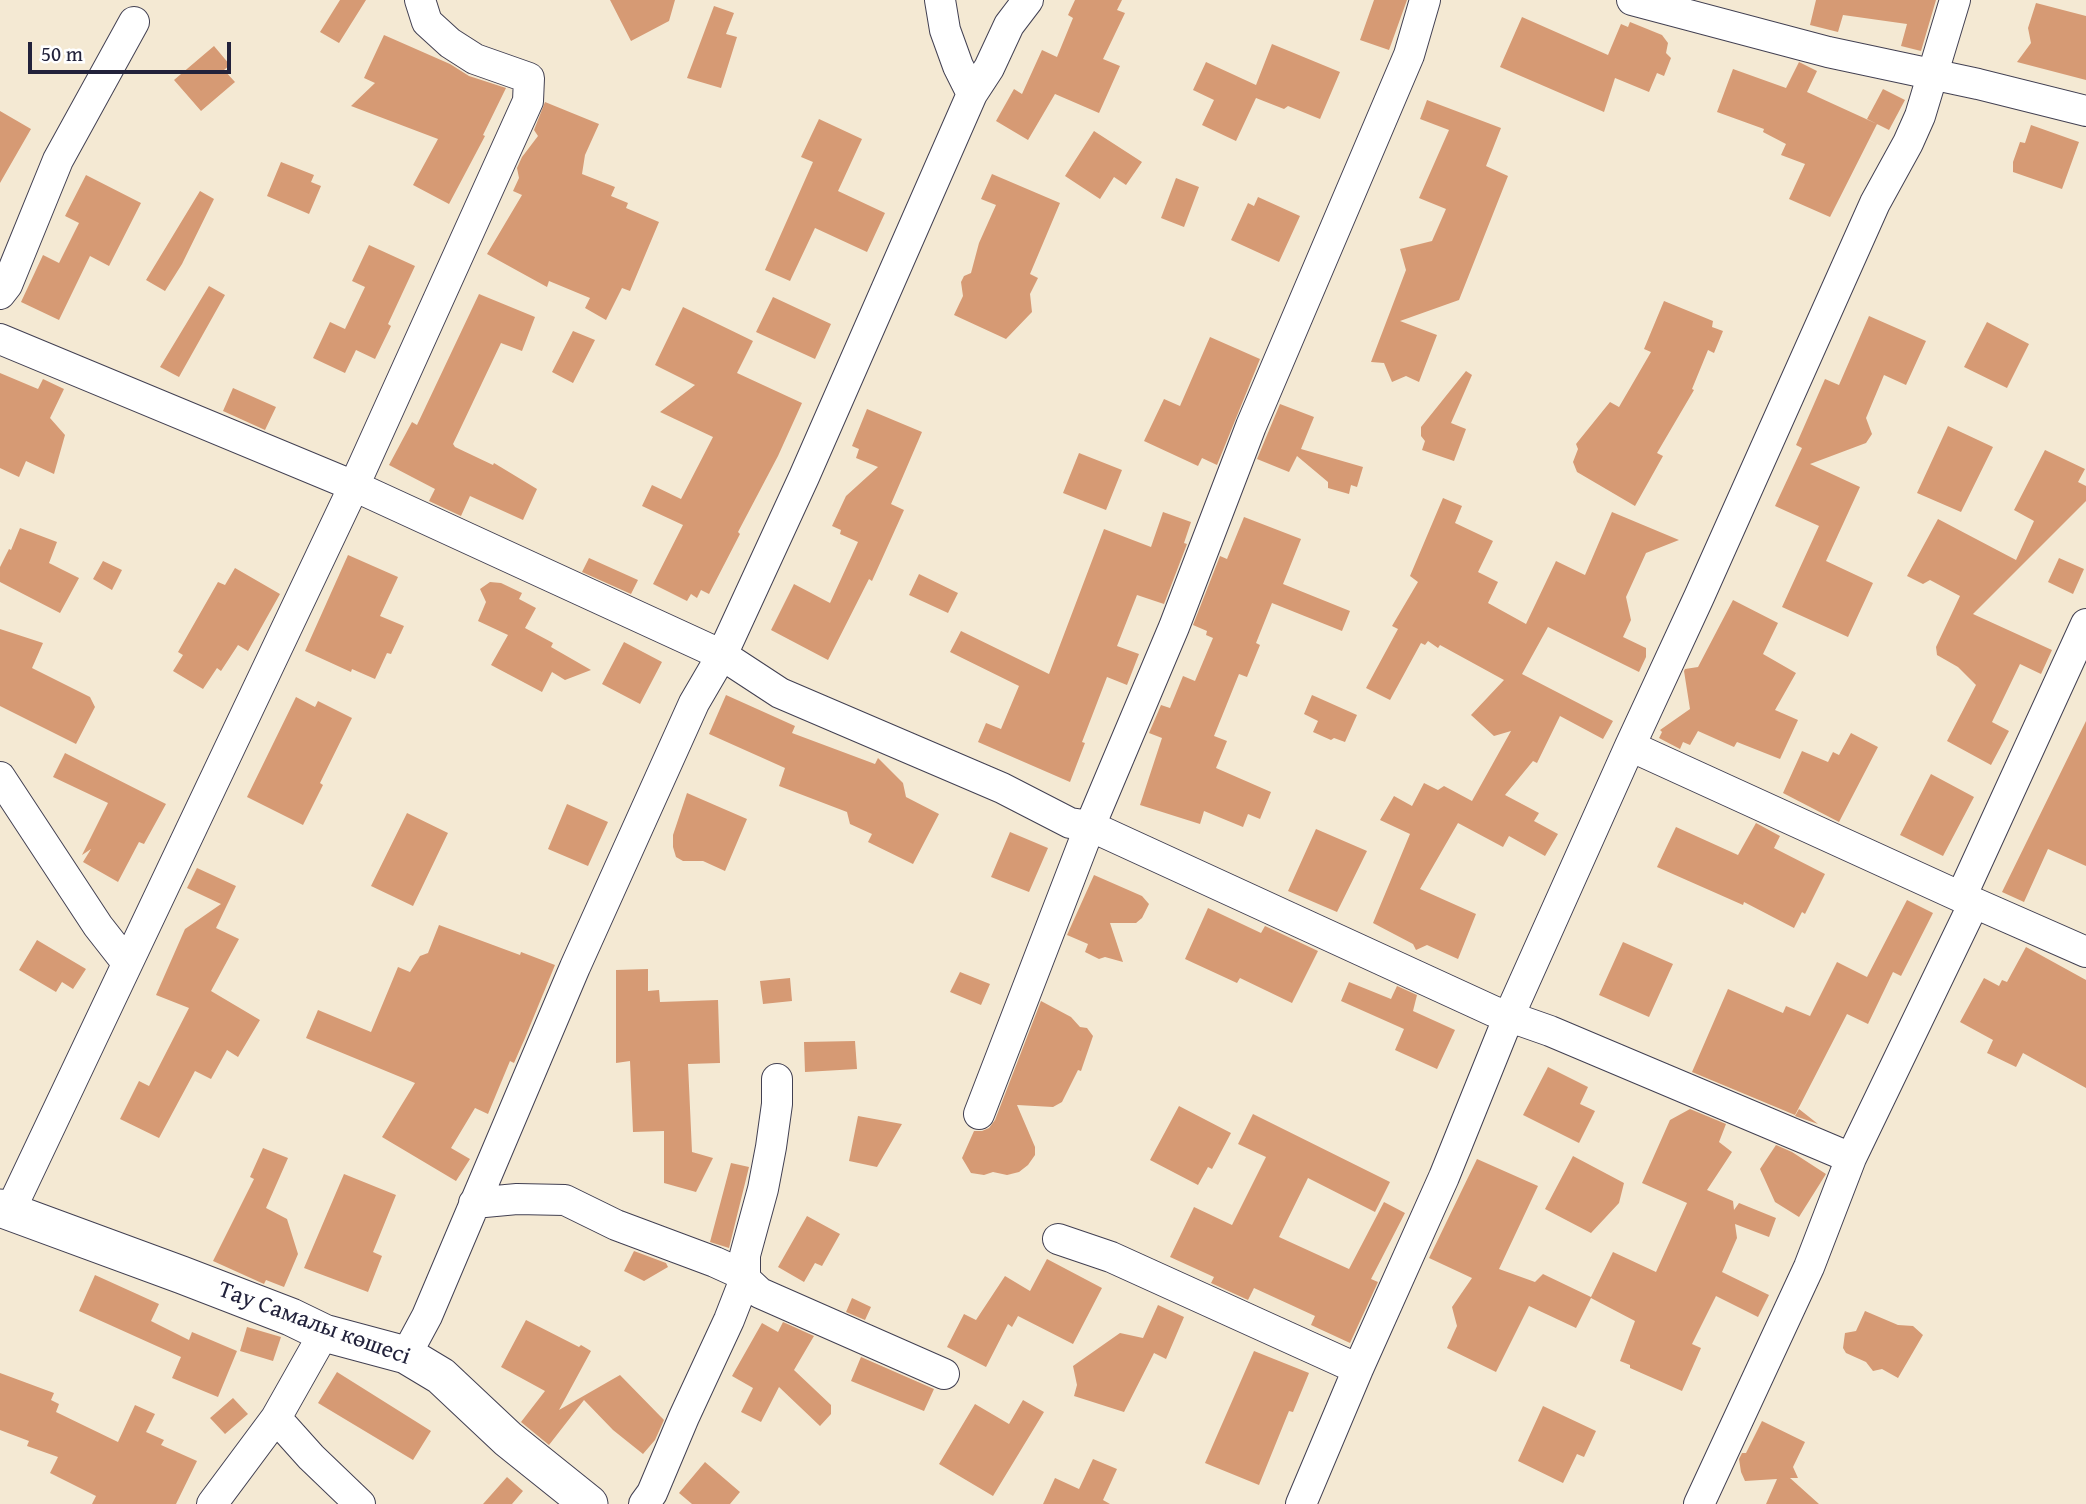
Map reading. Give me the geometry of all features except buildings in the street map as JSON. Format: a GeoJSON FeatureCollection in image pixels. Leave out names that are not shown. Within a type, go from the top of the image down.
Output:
{"type":"FeatureCollection","features":[{"type":"Feature","properties":{"kind":"street"},"geometry":{"type":"LineString","coordinates":[[5,1210],[127,963],[354,486],[528,101],[535,73],[475,59],[450,43],[427,22],[420,0]]}},
{"type":"Feature","properties":{"kind":"street"},"geometry":{"type":"LineString","coordinates":[[940,0],[945,30],[972,94]]}},
{"type":"Feature","properties":{"kind":"street"},"geometry":{"type":"LineString","coordinates":[[406,1355],[426,1316],[575,967],[694,704],[722,655],[825,429],[972,94],[989,68],[1009,25],[1028,0]]}},
{"type":"Feature","properties":{"kind":"street"},"geometry":{"type":"LineString","coordinates":[[979,1114],[1090,826],[1174,627],[1251,426],[1409,55],[1425,0]]}},
{"type":"Feature","properties":{"kind":"street"},"geometry":{"type":"LineString","coordinates":[[1632,0],[1828,51],[2086,111]]}},
{"type":"Feature","properties":{"kind":"street"},"geometry":{"type":"LineString","coordinates":[[1301,1504],[1444,1177],[1510,1016],[1630,746],[1875,203],[1908,144],[1920,116],[1955,0]]}},
{"type":"Feature","properties":{"kind":"street"},"geometry":{"type":"LineString","coordinates":[[0,294],[7,285],[58,160],[134,22]]}},
{"type":"Feature","properties":{"kind":"street"},"geometry":{"type":"LineString","coordinates":[[0,339],[354,486],[722,655],[780,693],[1002,788],[1070,823],[1090,826],[1493,1011],[1851,1158]]}},
{"type":"Feature","properties":{"kind":"street"},"geometry":{"type":"LineString","coordinates":[[1699,1504],[1809,1268],[1851,1158],[1967,900],[2086,624]]}},
{"type":"Feature","properties":{"kind":"street"},"geometry":{"type":"LineString","coordinates":[[1630,746],[2086,952]]}},
{"type":"Feature","properties":{"kind":"street"},"geometry":{"type":"LineString","coordinates":[[0,777],[98,926],[127,963]]}},
{"type":"Feature","properties":{"kind":"street"},"geometry":{"type":"LineString","coordinates":[[644,1504],[652,1493],[745,1279],[745,1255],[771,1147],[777,1104],[776,1080]]}},
{"type":"Feature","properties":{"kind":"street"},"geometry":{"type":"LineString","coordinates":[[474,1203],[517,1199],[565,1200],[616,1225],[737,1272],[760,1293],[944,1374]]}},
{"type":"Feature","properties":{"kind":"street","name":"Тау Самалы көшесі"},"geometry":{"type":"LineString","coordinates":[[5,1210],[291,1317],[324,1333],[406,1355],[441,1376],[508,1439],[589,1504]]}},
{"type":"Feature","properties":{"kind":"street"},"geometry":{"type":"LineString","coordinates":[[1058,1239],[1111,1257],[1358,1369]]}},
{"type":"Feature","properties":{"kind":"street"},"geometry":{"type":"LineString","coordinates":[[212,1504],[276,1418],[324,1333]]}},
{"type":"Feature","properties":{"kind":"street"},"geometry":{"type":"LineString","coordinates":[[276,1418],[311,1457],[360,1504]]}}]}
